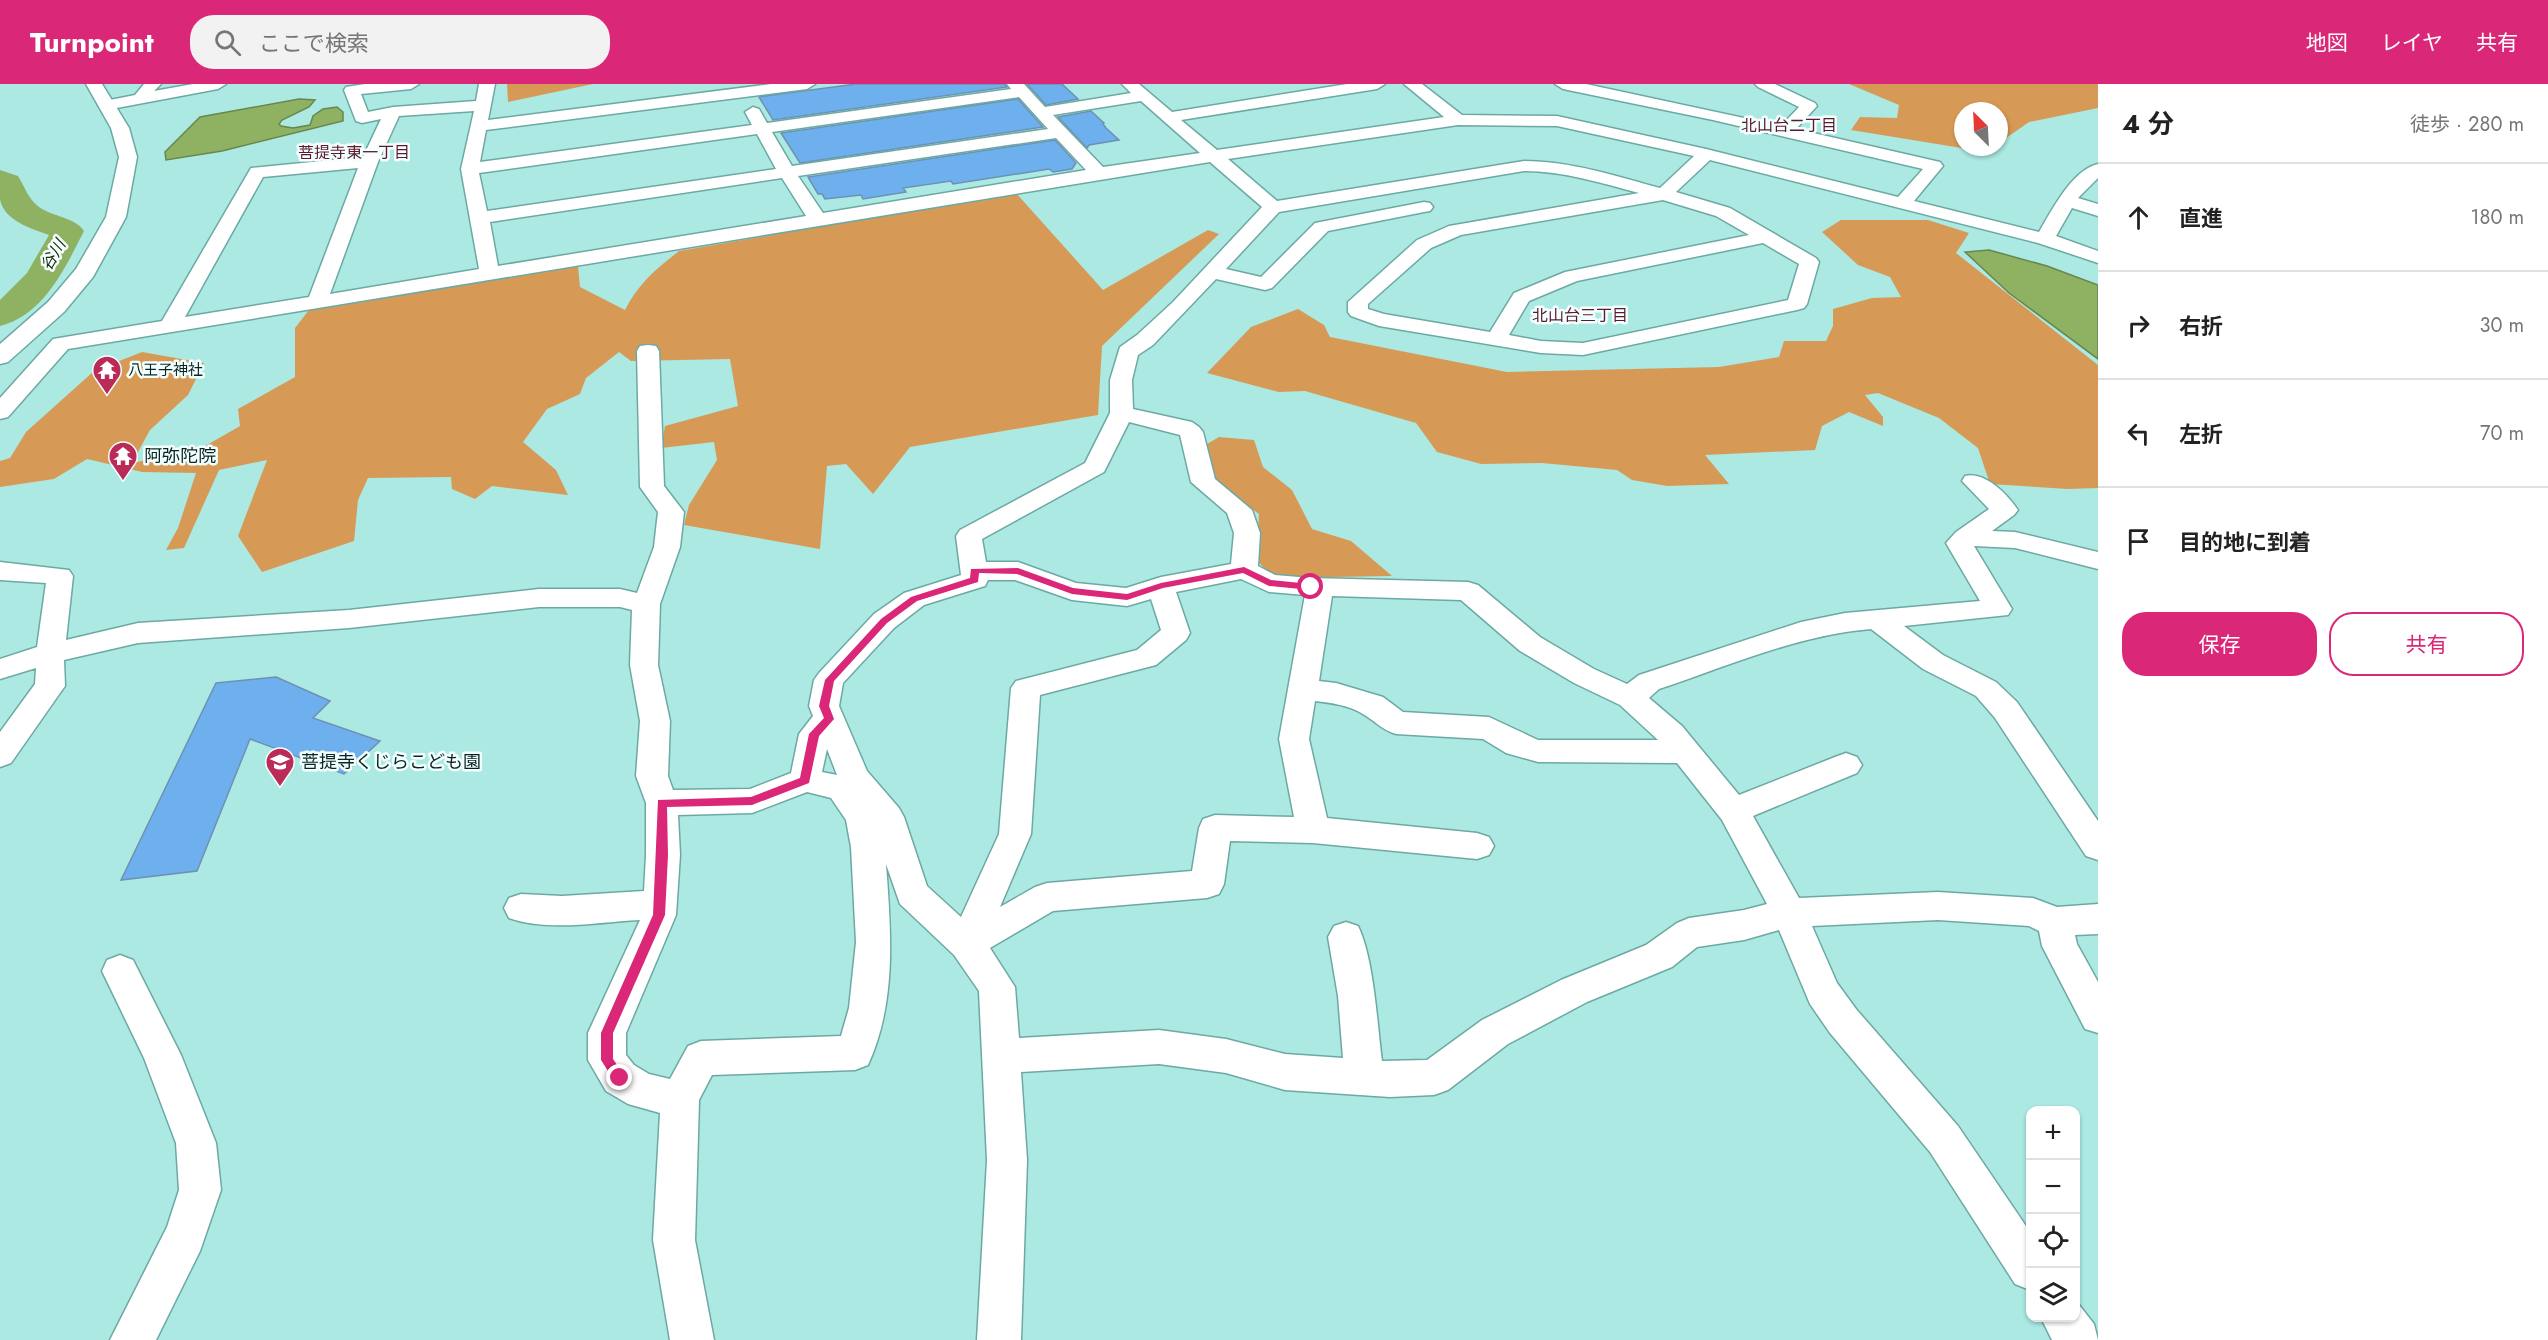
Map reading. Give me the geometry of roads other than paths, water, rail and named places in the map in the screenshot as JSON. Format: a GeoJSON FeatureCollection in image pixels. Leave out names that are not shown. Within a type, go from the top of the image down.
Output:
{"type":"FeatureCollection","features":[{"type":"Feature","properties":{"kind":"main road"},"geometry":{"type":"LineString","coordinates":[[0,357],[56,307],[85,272],[116,217],[128,157],[120,128],[94,84]]}},
{"type":"Feature","properties":{"kind":"street"},"geometry":{"type":"LineString","coordinates":[[106,105],[148,91],[218,84]]}},
{"type":"Feature","properties":{"kind":"street"},"geometry":{"type":"LineString","coordinates":[[411,84],[352,90],[363,118],[393,112],[483,105]]}},
{"type":"Feature","properties":{"kind":"street"},"geometry":{"type":"LineString","coordinates":[[487,84],[470,169],[490,273]]}},
{"type":"Feature","properties":{"kind":"street"},"geometry":{"type":"LineString","coordinates":[[479,126],[740,88],[807,84]]}},
{"type":"Feature","properties":{"kind":"street"},"geometry":{"type":"LineString","coordinates":[[1130,84],[1273,207]]}},
{"type":"Feature","properties":{"kind":"street"},"geometry":{"type":"LineString","coordinates":[[1168,117],[1377,84]]}},
{"type":"Feature","properties":{"kind":"street"},"geometry":{"type":"LineString","coordinates":[[1412,84],[1458,120]]}},
{"type":"Feature","properties":{"kind":"street"},"geometry":{"type":"LineString","coordinates":[[1563,84],[1713,115],[1934,166],[1902,204]]}},
{"type":"Feature","properties":{"kind":"street"},"geometry":{"type":"LineString","coordinates":[[1763,84],[1809,106],[1785,131]]}},
{"type":"Feature","properties":{"kind":"street"},"geometry":{"type":"LineString","coordinates":[[740,88],[786,171],[818,219]]}},
{"type":"Feature","properties":{"kind":"street"},"geometry":{"type":"LineString","coordinates":[[470,169],[762,128],[1019,88],[1099,173]]}},
{"type":"Feature","properties":{"kind":"street"},"geometry":{"type":"LineString","coordinates":[[1665,89],[1713,115]]}},
{"type":"Feature","properties":{"kind":"street"},"geometry":{"type":"LineString","coordinates":[[1043,112],[1144,96]]}},
{"type":"Feature","properties":{"kind":"street"},"geometry":{"type":"LineString","coordinates":[[317,302],[369,162],[393,112]]}},
{"type":"Feature","properties":{"kind":"street"},"geometry":{"type":"LineString","coordinates":[[0,412],[61,344],[1099,173],[1458,120],[1557,121],[1706,154],[2045,239],[2098,257]]}},
{"type":"Feature","properties":{"kind":"street"},"geometry":{"type":"LineString","coordinates":[[479,218],[1061,132]]}},
{"type":"Feature","properties":{"kind":"street"},"geometry":{"type":"LineString","coordinates":[[999,1340],[1007,1160],[998,987],[967,944],[912,894],[888,817],[854,777],[824,706],[830,680],[884,621],[914,599],[975,580],[969,536],[1095,467],[1122,413],[1121,380],[1128,352],[1145,340],[1273,207],[1524,166],[1545,166],[1664,194],[1724,212],[1809,262],[1797,304],[1583,348],[1541,347],[1379,320],[1358,312],[1358,302],[1424,244],[1456,230],[1664,194],[1706,154]]}},
{"type":"Feature","properties":{"kind":"street"},"geometry":{"type":"LineString","coordinates":[[170,326],[257,172],[369,162]]}},
{"type":"Feature","properties":{"kind":"street"},"geometry":{"type":"LineString","coordinates":[[2045,239],[2066,200],[2083,180],[2098,169]]}},
{"type":"Feature","properties":{"kind":"street"},"geometry":{"type":"LineString","coordinates":[[1395,186],[1456,230]]}},
{"type":"Feature","properties":{"kind":"street"},"geometry":{"type":"LineString","coordinates":[[2066,200],[2098,210]]}},
{"type":"Feature","properties":{"kind":"street"},"geometry":{"type":"LineString","coordinates":[[1212,272],[1265,284],[1322,227],[1424,207]]}},
{"type":"Feature","properties":{"kind":"street"},"geometry":{"type":"LineString","coordinates":[[1496,340],[1521,297],[1572,276],[1767,237]]}},
{"type":"Feature","properties":{"kind":"street"},"geometry":{"type":"LineString","coordinates":[[648,351],[652,487],[671,512],[667,547],[646,604],[644,665],[655,720],[652,776],[662,803],[663,855],[659,915],[607,1033],[607,1060],[620,1078],[642,1091],[680,1099]]}},
{"type":"Feature","properties":{"kind":"street"},"geometry":{"type":"LineString","coordinates":[[1122,413],[1184,427],[1191,432],[1203,482],[1239,510],[1247,533],[1244,570]]}},
{"type":"Feature","properties":{"kind":"street"},"geometry":{"type":"LineString","coordinates":[[1629,698],[1648,682],[1801,632],[1845,622],[1998,609],[1959,543],[2005,510],[1974,481]]}},
{"type":"Feature","properties":{"kind":"street"},"geometry":{"type":"LineString","coordinates":[[1965,538],[2015,540],[2098,561]]}},
{"type":"Feature","properties":{"kind":"street"},"geometry":{"type":"LineString","coordinates":[[975,571],[1018,571],[1072,591],[1127,597],[1161,586],[1244,570],[1269,583],[1320,587],[1468,591],[1530,644],[1584,676],[1629,698],[1671,734],[1733,811],[1789,913],[1823,993],[1843,1021],[1944,1139],[2030,1268]]}},
{"type":"Feature","properties":{"kind":"street"},"geometry":{"type":"LineString","coordinates":[[0,571],[60,576],[50,653],[50,686],[0,755]]}},
{"type":"Feature","properties":{"kind":"street"},"geometry":{"type":"LineString","coordinates":[[967,944],[1015,834],[1026,688],[1146,658],[1176,633],[1161,586]]}},
{"type":"Feature","properties":{"kind":"street"},"geometry":{"type":"LineString","coordinates":[[1313,830],[1294,739],[1320,587]]}},
{"type":"Feature","properties":{"kind":"street"},"geometry":{"type":"LineString","coordinates":[[0,669],[50,653],[138,633],[350,619],[539,598],[620,598],[646,604]]}},
{"type":"Feature","properties":{"kind":"street"},"geometry":{"type":"LineString","coordinates":[[1876,619],[1933,662],[1986,689],[2006,710],[2098,847]]}},
{"type":"Feature","properties":{"kind":"street"},"geometry":{"type":"LineString","coordinates":[[1302,689],[1336,693],[1372,705],[1396,723],[1489,728],[1517,745],[1538,751],[1685,752]]}},
{"type":"Feature","properties":{"kind":"street"},"geometry":{"type":"LineString","coordinates":[[805,780],[814,734],[829,719]]}},
{"type":"Feature","properties":{"kind":"street"},"geometry":{"type":"LineString","coordinates":[[1733,811],[1846,765]]}},
{"type":"Feature","properties":{"kind":"street"},"geometry":{"type":"LineString","coordinates":[[662,803],[752,801],[805,780],[841,788],[862,817],[868,847],[873,942],[867,1008],[855,1053],[701,1058],[680,1099],[674,1240],[692,1340]]}},
{"type":"Feature","properties":{"kind":"street"},"geometry":{"type":"LineString","coordinates":[[967,944],[1047,897],[1207,884],[1215,828],[1313,830],[1477,846]]}},
{"type":"Feature","properties":{"kind":"street"},"geometry":{"type":"LineString","coordinates":[[521,908],[562,910],[660,904]]}},
{"type":"Feature","properties":{"kind":"street"},"geometry":{"type":"LineString","coordinates":[[1002,1056],[1159,1047],[1226,1056],[1285,1072],[1390,1079],[1434,1077],[1495,1032],[1574,991],[1659,956],[1689,933],[1744,926],[1789,913],[1938,906],[2034,912],[2054,922],[2098,919]]}},
{"type":"Feature","properties":{"kind":"street"},"geometry":{"type":"LineString","coordinates":[[2054,922],[2060,946],[2098,1017]]}},
{"type":"Feature","properties":{"kind":"street"},"geometry":{"type":"LineString","coordinates":[[1346,937],[1356,996],[1364,1076]]}},
{"type":"Feature","properties":{"kind":"street"},"geometry":{"type":"LineString","coordinates":[[120,971],[162,1055],[196,1143],[200,1190],[185,1236],[132,1340]]}},
{"type":"Feature","properties":{"kind":"street"},"geometry":{"type":"LineString","coordinates":[[2066,1322],[2078,1340]]}},
{"type":"Feature","properties":{"kind":"waterway","name":"谷川"},"geometry":{"type":"LineString","coordinates":[[0,179],[7,183],[17,204],[30,216],[68,231],[40,279],[22,300],[0,315]]}},
{"type":"Feature","properties":{"kind":"place","name":"八王子神社"},"geometry":{"type":"Point","coordinates":[107,396]}},
{"type":"Feature","properties":{"kind":"place","name":"阿弥陀院"},"geometry":{"type":"Point","coordinates":[123,482]}},
{"type":"Feature","properties":{"kind":"place","name":"菩提寺くじらこども園"},"geometry":{"type":"Point","coordinates":[280,788]}},
{"type":"Feature","properties":{"kind":"district","name":"北山台二丁目"},"geometry":{"type":"Point","coordinates":[1789,125]}},
{"type":"Feature","properties":{"kind":"district","name":"菩提寺東一丁目"},"geometry":{"type":"Point","coordinates":[354,152]}},
{"type":"Feature","properties":{"kind":"district","name":"北山台三丁目"},"geometry":{"type":"Point","coordinates":[1580,315]}}]}
